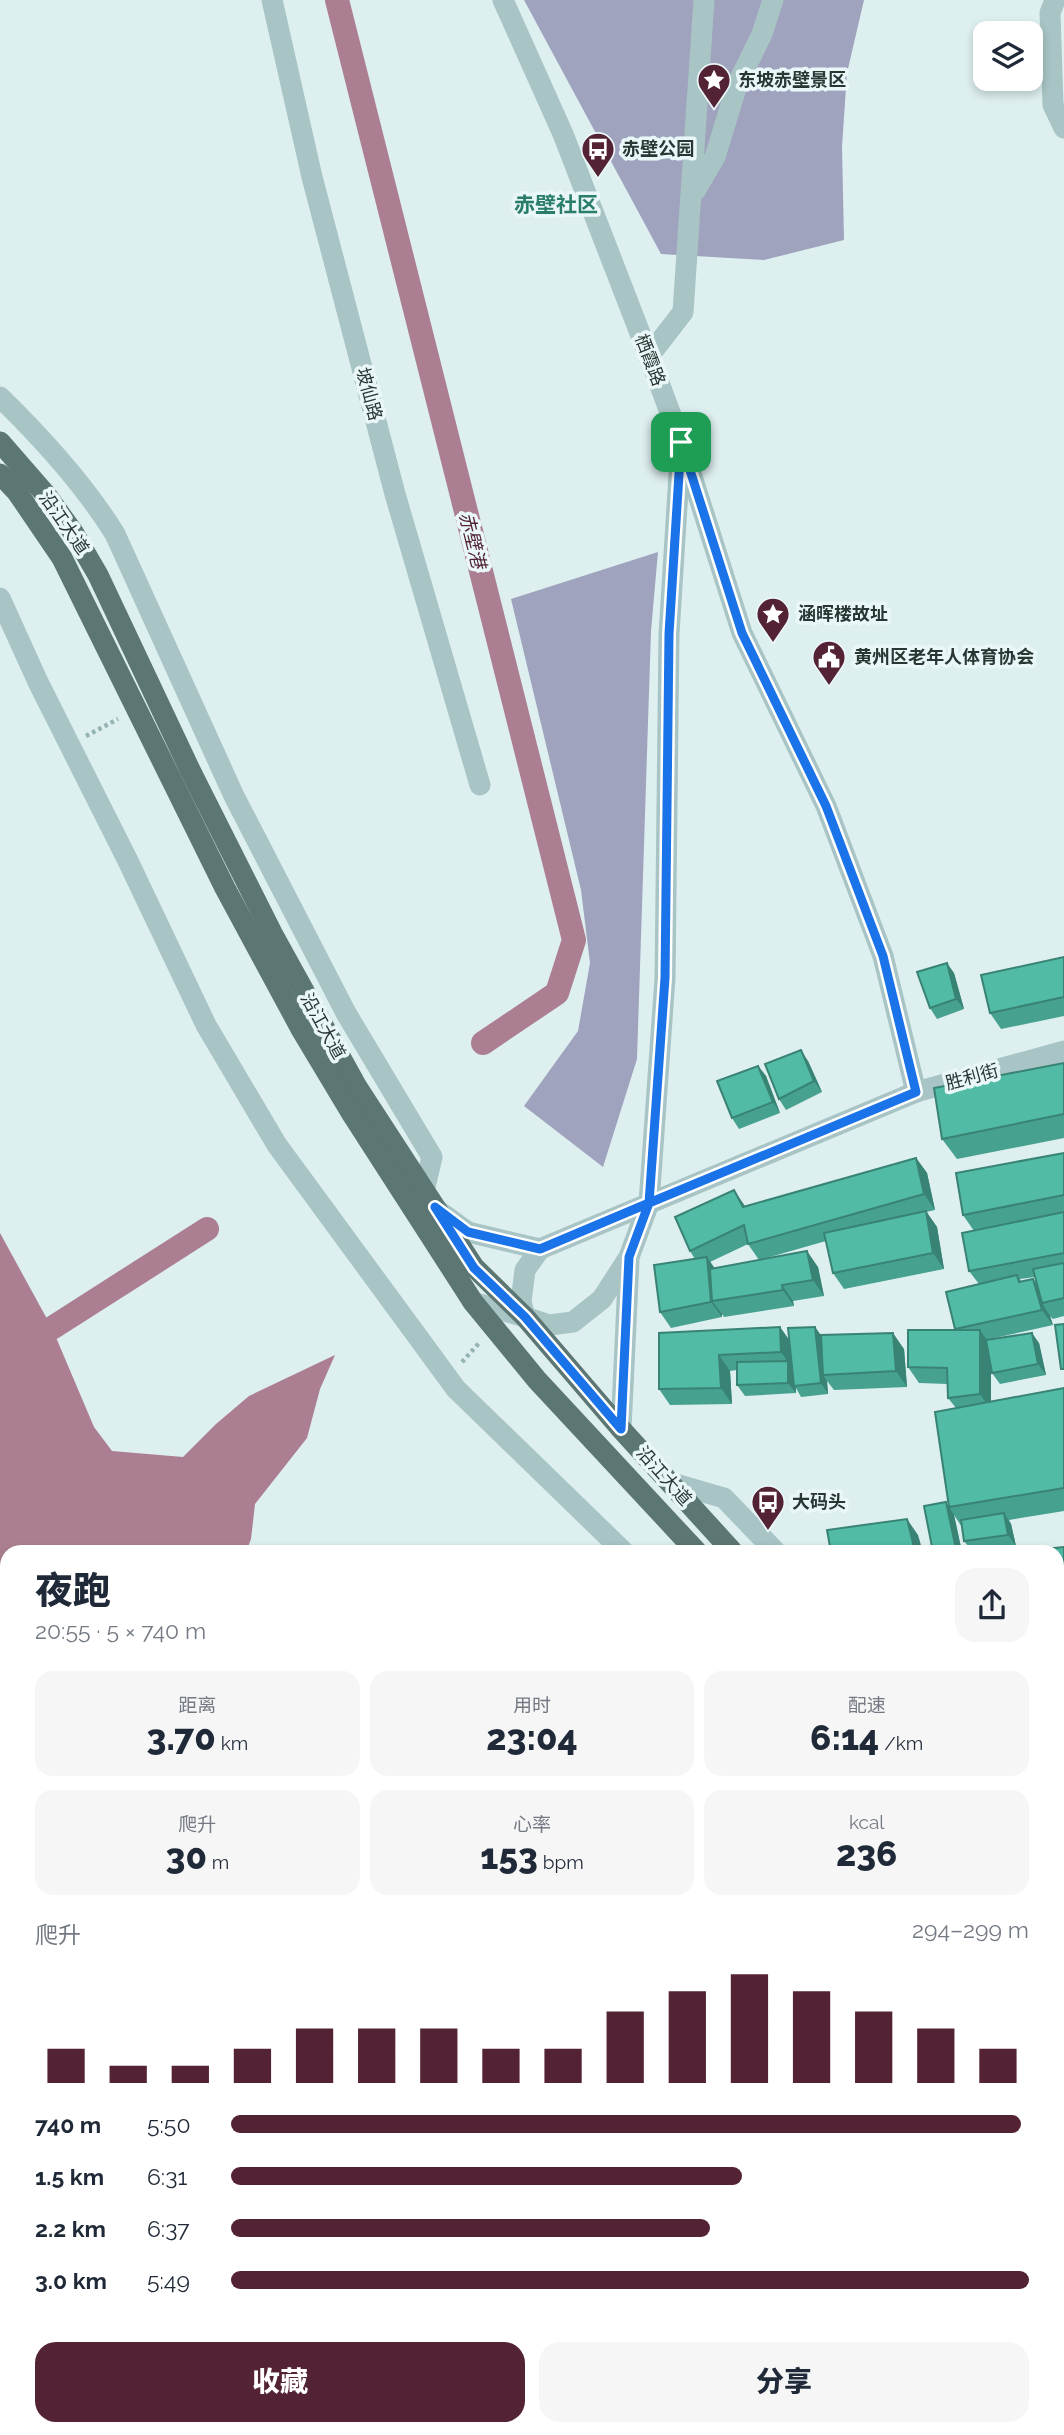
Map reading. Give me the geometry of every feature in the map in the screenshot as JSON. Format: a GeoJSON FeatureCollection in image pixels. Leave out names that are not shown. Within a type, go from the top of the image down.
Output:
{"type":"FeatureCollection","features":[{"type":"Feature","properties":{"kind":"main road","name":"沿江大道"},"geometry":{"type":"LineString","coordinates":[[0,442],[21,464],[66,523],[99,575],[191,772],[272,933],[357,1087],[474,1268],[525,1317],[621,1429],[727,1545]]}},
{"type":"Feature","properties":{"kind":"main road","name":"沿江大道"},"geometry":{"type":"LineString","coordinates":[[0,474],[17,492],[62,558],[225,888],[302,1029],[352,1114],[473,1302],[537,1380],[690,1545]]}},
{"type":"Feature","properties":{"kind":"street","name":"坡仙路"},"geometry":{"type":"LineString","coordinates":[[272,0],[312,177],[395,494],[480,785]]}},
{"type":"Feature","properties":{"kind":"street","name":"栖霞路"},"geometry":{"type":"LineString","coordinates":[[503,0],[563,134],[681,442],[669,634],[665,978],[649,1203],[629,1257]]}},
{"type":"Feature","properties":{"kind":"street"},"geometry":{"type":"LineString","coordinates":[[649,356],[683,312],[704,0]]}},
{"type":"Feature","properties":{"kind":"street"},"geometry":{"type":"LineString","coordinates":[[692,196],[715,157],[737,85],[762,34],[773,0]]}},
{"type":"Feature","properties":{"kind":"street"},"geometry":{"type":"LineString","coordinates":[[1055,0],[1051,13],[1053,105],[1064,128]]}},
{"type":"Feature","properties":{"kind":"street"},"geometry":{"type":"LineString","coordinates":[[0,397],[26,422],[73,477],[115,534],[234,796],[346,1013],[432,1157],[429,1199],[468,1232],[540,1249],[525,1270],[521,1302],[525,1317]]}},
{"type":"Feature","properties":{"kind":"street"},"geometry":{"type":"LineString","coordinates":[[681,442],[742,633],[826,806],[883,956],[916,1092]]}},
{"type":"Feature","properties":{"kind":"street"},"geometry":{"type":"LineString","coordinates":[[0,598],[206,1025],[263,1121],[308,1189],[456,1389],[617,1545]]}},
{"type":"Feature","properties":{"kind":"street","name":"胜利街"},"geometry":{"type":"LineString","coordinates":[[540,1249],[916,1092],[1064,1051]]}},
{"type":"Feature","properties":{"kind":"street"},"geometry":{"type":"LineString","coordinates":[[473,1302],[549,1325],[573,1322],[602,1299],[629,1257]]}},
{"type":"Feature","properties":{"kind":"street"},"geometry":{"type":"LineString","coordinates":[[621,1429],[629,1257]]}},
{"type":"Feature","properties":{"kind":"street"},"geometry":{"type":"LineString","coordinates":[[669,1482],[724,1498],[769,1545]]}},
{"type":"Feature","properties":{"kind":"path"},"geometry":{"type":"LineString","coordinates":[[70,745],[137,708]]}},
{"type":"Feature","properties":{"kind":"path"},"geometry":{"type":"LineString","coordinates":[[447,1378],[494,1327]]}},
{"type":"Feature","properties":{"kind":"shaded area","name":"东坡赤壁景区"},"geometry":{"type":"Polygon","coordinates":[[[524,0],[864,0],[847,73],[842,147],[844,240],[764,260],[661,254],[524,0]]]}},
{"type":"Feature","properties":{"kind":"shaded area"},"geometry":{"type":"Polygon","coordinates":[[[658,552],[651,631],[637,1059],[603,1167],[524,1106],[578,1031],[590,963],[581,890],[511,599],[658,552]]]}},
{"type":"Feature","properties":{"kind":"shaded area"},"geometry":{"type":"Polygon","coordinates":[[[0,1233],[52,1328],[94,1427],[112,1451],[183,1457],[249,1396],[335,1355],[320,1389],[307,1438],[255,1504],[249,1545],[0,1545],[0,1233]]]}},
{"type":"Feature","properties":{"kind":"building"},"geometry":{"type":"Polygon","coordinates":[[[1064,957],[1064,997],[990,1013],[981,975],[1064,957]]]}},
{"type":"Feature","properties":{"kind":"building"},"geometry":{"type":"Polygon","coordinates":[[[947,963],[956,999],[930,1008],[917,972],[947,963]]]}},
{"type":"Feature","properties":{"kind":"building"},"geometry":{"type":"Polygon","coordinates":[[[801,1050],[814,1081],[779,1099],[765,1064],[801,1050]]]}},
{"type":"Feature","properties":{"kind":"building"},"geometry":{"type":"Polygon","coordinates":[[[1064,1063],[1064,1114],[942,1139],[934,1088],[1064,1063]]]}},
{"type":"Feature","properties":{"kind":"building"},"geometry":{"type":"Polygon","coordinates":[[[758,1066],[773,1102],[732,1118],[717,1081],[758,1066]]]}},
{"type":"Feature","properties":{"kind":"building"},"geometry":{"type":"Polygon","coordinates":[[[1064,1153],[1064,1195],[963,1215],[956,1173],[1064,1153]]]}},
{"type":"Feature","properties":{"kind":"building"},"geometry":{"type":"Polygon","coordinates":[[[916,1158],[924,1194],[748,1244],[744,1225],[690,1251],[675,1217],[734,1190],[743,1207],[916,1158]]]}},
{"type":"Feature","properties":{"kind":"building"},"geometry":{"type":"Polygon","coordinates":[[[926,1211],[933,1253],[833,1273],[824,1233],[926,1211]]]}},
{"type":"Feature","properties":{"kind":"building"},"geometry":{"type":"Polygon","coordinates":[[[1064,1212],[1064,1253],[969,1271],[962,1233],[1064,1212]]]}},
{"type":"Feature","properties":{"kind":"building"},"geometry":{"type":"Polygon","coordinates":[[[807,1251],[813,1280],[782,1285],[783,1290],[712,1301],[710,1269],[807,1251]]]}},
{"type":"Feature","properties":{"kind":"building"},"geometry":{"type":"Polygon","coordinates":[[[707,1257],[711,1302],[660,1312],[654,1265],[707,1257]]]}},
{"type":"Feature","properties":{"kind":"building"},"geometry":{"type":"Polygon","coordinates":[[[1064,1263],[1064,1298],[1042,1303],[1033,1269],[1064,1263]]]}},
{"type":"Feature","properties":{"kind":"building"},"geometry":{"type":"Polygon","coordinates":[[[1017,1275],[1019,1282],[1033,1279],[1042,1310],[955,1329],[946,1292],[1017,1275]]]}},
{"type":"Feature","properties":{"kind":"building"},"geometry":{"type":"Polygon","coordinates":[[[1064,1324],[1064,1369],[1061,1369],[1055,1325],[1064,1324]]]}},
{"type":"Feature","properties":{"kind":"building"},"geometry":{"type":"Polygon","coordinates":[[[780,1327],[781,1352],[719,1355],[721,1388],[659,1389],[659,1333],[780,1327]]]}},
{"type":"Feature","properties":{"kind":"building"},"geometry":{"type":"Polygon","coordinates":[[[815,1327],[821,1383],[794,1386],[788,1328],[815,1327]]]}},
{"type":"Feature","properties":{"kind":"building"},"geometry":{"type":"Polygon","coordinates":[[[908,1330],[980,1330],[980,1394],[948,1398],[947,1368],[908,1367],[908,1330]]]}},
{"type":"Feature","properties":{"kind":"building"},"geometry":{"type":"Polygon","coordinates":[[[893,1333],[896,1371],[823,1375],[821,1335],[893,1333]]]}},
{"type":"Feature","properties":{"kind":"building"},"geometry":{"type":"Polygon","coordinates":[[[1032,1333],[1038,1364],[992,1373],[986,1340],[1032,1333]]]}},
{"type":"Feature","properties":{"kind":"building"},"geometry":{"type":"Polygon","coordinates":[[[788,1361],[788,1383],[737,1385],[737,1362],[788,1361]]]}},
{"type":"Feature","properties":{"kind":"building"},"geometry":{"type":"Polygon","coordinates":[[[1064,1388],[1064,1488],[949,1507],[935,1412],[1064,1388]]]}},
{"type":"Feature","properties":{"kind":"building"},"geometry":{"type":"Polygon","coordinates":[[[946,1502],[955,1545],[932,1545],[924,1506],[946,1502]]]}},
{"type":"Feature","properties":{"kind":"building"},"geometry":{"type":"Polygon","coordinates":[[[1004,1513],[1008,1535],[964,1541],[961,1520],[1004,1513]]]}},
{"type":"Feature","properties":{"kind":"building"},"geometry":{"type":"Polygon","coordinates":[[[907,1519],[914,1545],[830,1545],[827,1530],[907,1519]]]}},
{"type":"Feature","properties":{"kind":"waterway","name":"赤壁港"},"geometry":{"type":"LineString","coordinates":[[337,0],[574,940],[557,993],[483,1043]]}},
{"type":"Feature","properties":{"kind":"waterway"},"geometry":{"type":"LineString","coordinates":[[52,1328],[207,1229]]}},
{"type":"Feature","properties":{"kind":"place","name":"东坡赤壁景区"},"geometry":{"type":"Point","coordinates":[714,110]}},
{"type":"Feature","properties":{"kind":"place","name":"赤壁公园"},"geometry":{"type":"Point","coordinates":[598,179]}},
{"type":"Feature","properties":{"kind":"place","name":"涵晖楼故址"},"geometry":{"type":"Point","coordinates":[773,644]}},
{"type":"Feature","properties":{"kind":"place","name":"黄州区老年人体育协会"},"geometry":{"type":"Point","coordinates":[829,687]}},
{"type":"Feature","properties":{"kind":"place","name":"大码头"},"geometry":{"type":"Point","coordinates":[768,1532]}},
{"type":"Feature","properties":{"kind":"district","name":"赤壁社区"},"geometry":{"type":"Point","coordinates":[556,205]}},
{"type":"Feature","properties":{"kind":"route"},"geometry":{"type":"LineString","coordinates":[[681,442],[669,634],[665,978],[649,1203],[540,1249],[468,1232],[435,1207],[474,1268],[525,1317],[621,1429],[629,1257],[649,1203],[916,1092],[883,956],[826,806],[742,633],[681,442]]}}]}
